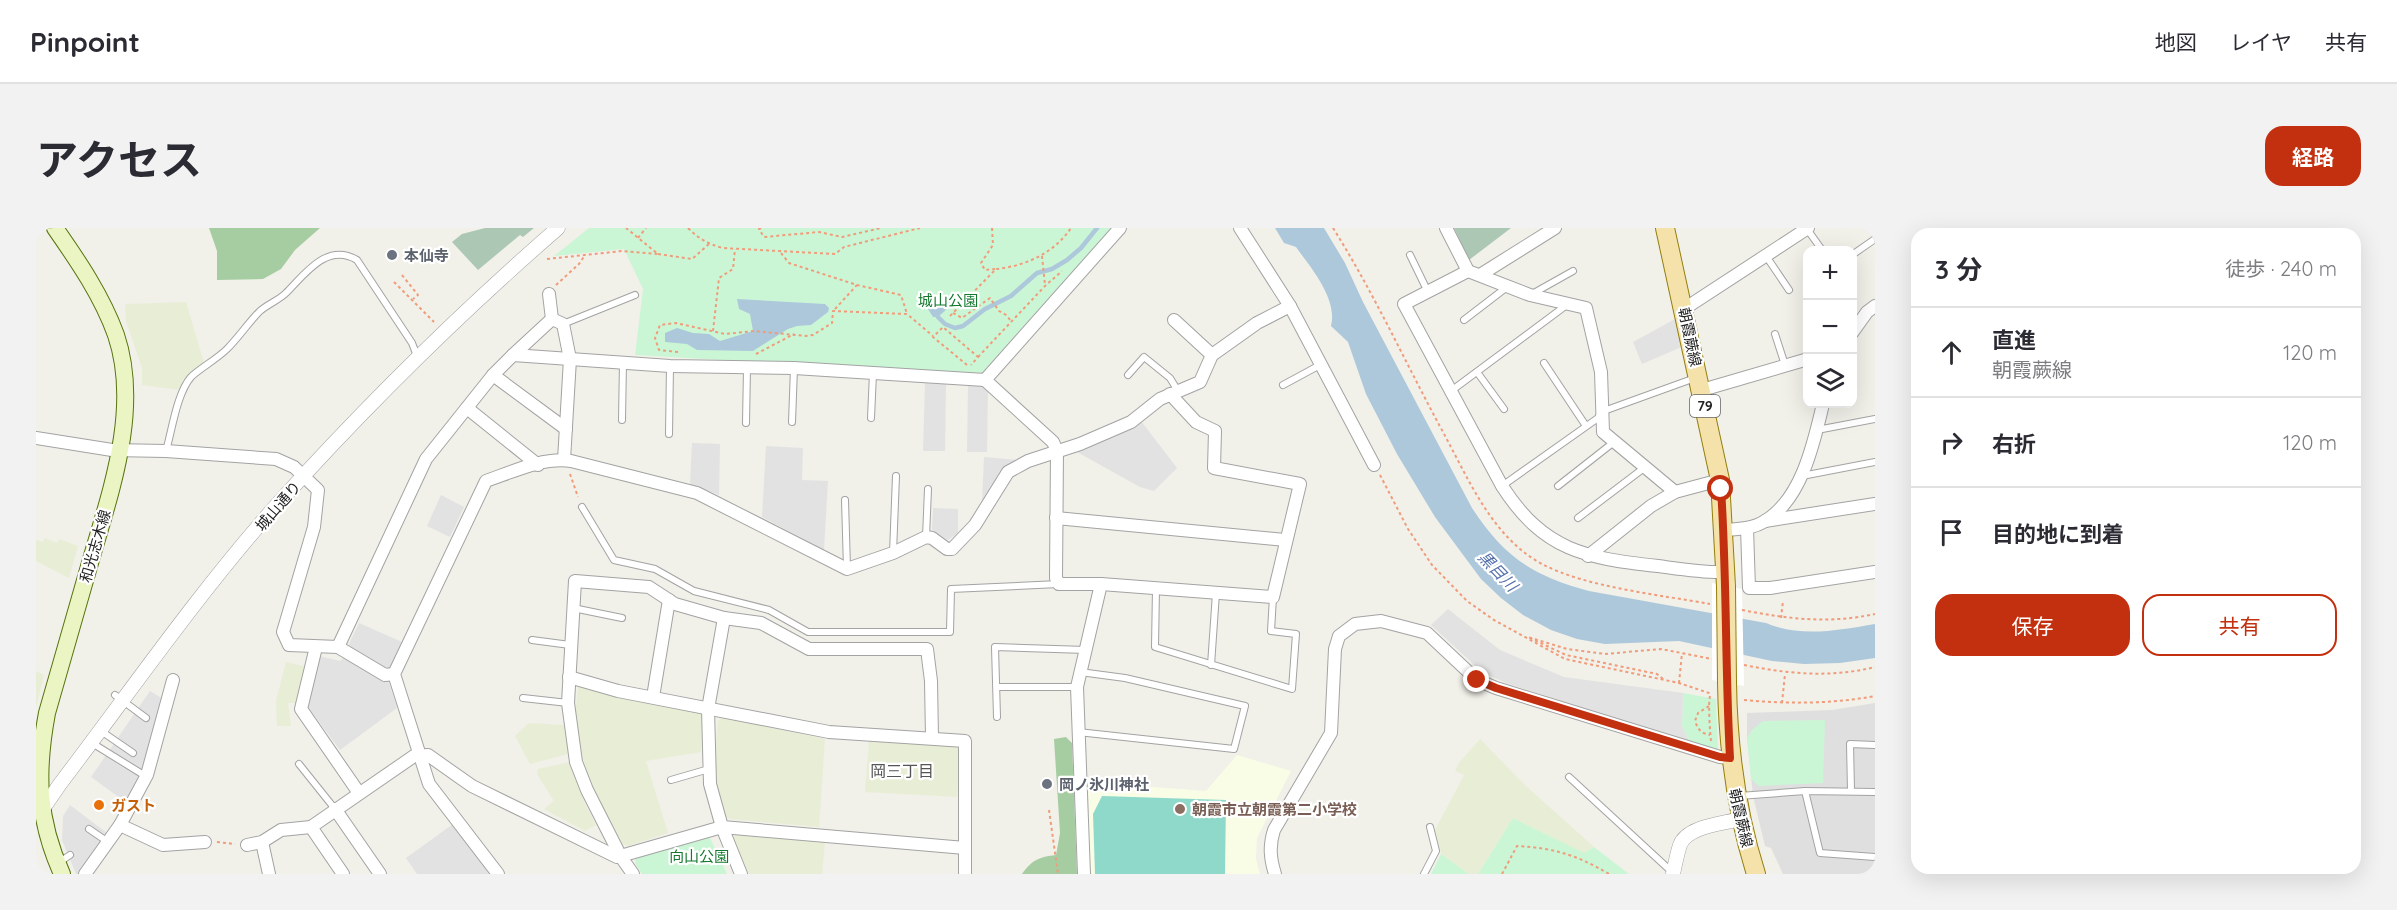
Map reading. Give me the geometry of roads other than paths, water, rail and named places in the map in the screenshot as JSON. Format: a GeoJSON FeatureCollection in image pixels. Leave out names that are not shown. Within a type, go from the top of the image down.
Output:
{"type":"FeatureCollection","features":[{"type":"Feature","properties":{"kind":"main road","name":"和光志木線"},"geometry":{"type":"LineString","coordinates":[[55,228],[81,264],[116,336],[123,370],[124,393],[118,470],[40,743],[38,815],[46,835],[63,864]]}},
{"type":"Feature","properties":{"kind":"main road","name":"朝霞蕨線"},"geometry":{"type":"LineString","coordinates":[[1665,228],[1720,480],[1726,579],[1722,692],[1735,797],[1756,874]]}},
{"type":"Feature","properties":{"kind":"street","name":"城山通り"},"geometry":{"type":"LineString","coordinates":[[38,815],[100,731],[119,698],[273,509],[417,357],[558,228]]}},
{"type":"Feature","properties":{"kind":"street"},"geometry":{"type":"LineString","coordinates":[[984,380],[1120,228]]}},
{"type":"Feature","properties":{"kind":"street"},"geometry":{"type":"LineString","coordinates":[[1240,228],[1290,306],[1374,465]]}},
{"type":"Feature","properties":{"kind":"street"},"geometry":{"type":"LineString","coordinates":[[1446,228],[1474,273],[1530,295],[1586,308],[1601,372],[1603,432],[1675,492]]}},
{"type":"Feature","properties":{"kind":"street"},"geometry":{"type":"LineString","coordinates":[[1555,228],[1474,273],[1404,304],[1502,486],[1518,511],[1540,531],[1587,556],[1726,579]]}},
{"type":"Feature","properties":{"kind":"street"},"geometry":{"type":"LineString","coordinates":[[1684,309],[1807,228]]}},
{"type":"Feature","properties":{"kind":"street"},"geometry":{"type":"LineString","coordinates":[[549,294],[570,359],[564,460]]}},
{"type":"Feature","properties":{"kind":"street"},"geometry":{"type":"LineString","coordinates":[[498,874],[429,784],[394,674],[486,481],[538,465],[564,460],[697,493],[847,569],[893,553],[926,537],[932,538],[947,549],[952,549],[975,525],[1008,472],[1029,461],[1080,444],[1131,422],[1174,392],[1200,382],[1212,355],[1257,323],[1290,306]]}},
{"type":"Feature","properties":{"kind":"street"},"geometry":{"type":"LineString","coordinates":[[1857,326],[1875,306]]}},
{"type":"Feature","properties":{"kind":"street"},"geometry":{"type":"LineString","coordinates":[[1174,320],[1212,355]]}},
{"type":"Feature","properties":{"kind":"street"},"geometry":{"type":"LineString","coordinates":[[338,647],[426,459],[493,375],[513,355],[557,322]]}},
{"type":"Feature","properties":{"kind":"street"},"geometry":{"type":"LineString","coordinates":[[513,355],[670,366],[750,361],[794,368],[873,373],[969,373],[984,380],[1053,442],[1057,451],[1056,578],[1059,584],[1101,584],[1273,597],[1300,484],[1214,468],[1215,431],[1196,422],[1174,392]]}},
{"type":"Feature","properties":{"kind":"street"},"geometry":{"type":"LineString","coordinates":[[1700,383],[1803,361]]}},
{"type":"Feature","properties":{"kind":"street"},"geometry":{"type":"LineString","coordinates":[[493,375],[566,429]]}},
{"type":"Feature","properties":{"kind":"street"},"geometry":{"type":"LineString","coordinates":[[467,408],[538,465]]}},
{"type":"Feature","properties":{"kind":"street"},"geometry":{"type":"LineString","coordinates":[[1765,521],[1789,499],[1802,476],[1822,408]]}},
{"type":"Feature","properties":{"kind":"street"},"geometry":{"type":"LineString","coordinates":[[36,438],[121,450],[276,459],[305,476],[318,490],[314,527],[283,632],[289,645],[338,647],[385,675],[394,674]]}},
{"type":"Feature","properties":{"kind":"street"},"geometry":{"type":"LineString","coordinates":[[1587,556],[1652,506],[1675,492],[1720,480]]}},
{"type":"Feature","properties":{"kind":"street"},"geometry":{"type":"LineString","coordinates":[[1724,530],[1747,528],[1765,521],[1875,504]]}},
{"type":"Feature","properties":{"kind":"street"},"geometry":{"type":"LineString","coordinates":[[1056,518],[1285,540]]}},
{"type":"Feature","properties":{"kind":"street"},"geometry":{"type":"LineString","coordinates":[[1747,528],[1749,588],[1770,588],[1875,572]]}},
{"type":"Feature","properties":{"kind":"street"},"geometry":{"type":"LineString","coordinates":[[633,874],[621,857],[587,790],[576,762],[568,703],[575,581],[650,587],[675,604],[724,618],[761,623],[809,649],[927,649],[931,681],[932,737]]}},
{"type":"Feature","properties":{"kind":"street"},"geometry":{"type":"LineString","coordinates":[[1084,874],[1077,687],[1101,584]]}},
{"type":"Feature","properties":{"kind":"street"},"geometry":{"type":"LineString","coordinates":[[653,697],[669,600]]}},
{"type":"Feature","properties":{"kind":"street"},"geometry":{"type":"LineString","coordinates":[[724,618],[708,709],[710,784],[722,827],[741,874]]}},
{"type":"Feature","properties":{"kind":"street"},"geometry":{"type":"LineString","coordinates":[[1275,874],[1270,859],[1270,845],[1274,830],[1331,733],[1335,649],[1340,636],[1355,624],[1381,621],[1427,633],[1477,680],[1496,688],[1730,758]]}},
{"type":"Feature","properties":{"kind":"street"},"geometry":{"type":"LineString","coordinates":[[316,647],[301,709],[359,793]]}},
{"type":"Feature","properties":{"kind":"street"},"geometry":{"type":"LineString","coordinates":[[569,677],[618,691],[829,732],[932,737],[964,741],[965,874]]}},
{"type":"Feature","properties":{"kind":"street"},"geometry":{"type":"LineString","coordinates":[[85,874],[120,825],[147,777],[173,680]]}},
{"type":"Feature","properties":{"kind":"street"},"geometry":{"type":"LineString","coordinates":[[247,845],[262,842],[281,831],[311,827],[414,756],[428,755],[472,786],[617,857],[722,827],[965,848]]}},
{"type":"Feature","properties":{"kind":"street"},"geometry":{"type":"LineString","coordinates":[[334,809],[380,874]]}},
{"type":"Feature","properties":{"kind":"street"},"geometry":{"type":"LineString","coordinates":[[1673,873],[1680,843],[1686,837],[1693,832],[1740,819]]}},
{"type":"Feature","properties":{"kind":"street"},"geometry":{"type":"LineString","coordinates":[[120,825],[163,845],[205,842]]}},
{"type":"Feature","properties":{"kind":"street"},"geometry":{"type":"LineString","coordinates":[[311,827],[343,874]]}},
{"type":"Feature","properties":{"kind":"street"},"geometry":{"type":"LineString","coordinates":[[262,842],[269,874]]}},
{"type":"Feature","properties":{"kind":"lane"},"geometry":{"type":"LineString","coordinates":[[1807,228],[1819,246]]}},
{"type":"Feature","properties":{"kind":"lane"},"geometry":{"type":"LineString","coordinates":[[1857,252],[1875,239]]}},
{"type":"Feature","properties":{"kind":"lane"},"geometry":{"type":"LineString","coordinates":[[166,451],[181,395],[191,377],[227,348],[261,310],[285,294],[301,275],[321,261],[338,253],[357,260],[412,343],[417,357]]}},
{"type":"Feature","properties":{"kind":"lane"},"geometry":{"type":"LineString","coordinates":[[1410,255],[1428,292]]}},
{"type":"Feature","properties":{"kind":"lane"},"geometry":{"type":"LineString","coordinates":[[1766,255],[1789,290]]}},
{"type":"Feature","properties":{"kind":"lane"},"geometry":{"type":"LineString","coordinates":[[1530,295],[1573,271]]}},
{"type":"Feature","properties":{"kind":"lane"},"geometry":{"type":"LineString","coordinates":[[1464,320],[1507,286]]}},
{"type":"Feature","properties":{"kind":"lane"},"geometry":{"type":"LineString","coordinates":[[557,322],[635,295]]}},
{"type":"Feature","properties":{"kind":"lane"},"geometry":{"type":"LineString","coordinates":[[1450,392],[1569,303]]}},
{"type":"Feature","properties":{"kind":"lane"},"geometry":{"type":"LineString","coordinates":[[1775,334],[1786,366]]}},
{"type":"Feature","properties":{"kind":"lane"},"geometry":{"type":"LineString","coordinates":[[1128,375],[1144,357],[1170,378],[1174,392]]}},
{"type":"Feature","properties":{"kind":"lane"},"geometry":{"type":"LineString","coordinates":[[621,420],[623,361]]}},
{"type":"Feature","properties":{"kind":"lane"},"geometry":{"type":"LineString","coordinates":[[746,423],[750,361]]}},
{"type":"Feature","properties":{"kind":"lane"},"geometry":{"type":"LineString","coordinates":[[1544,363],[1586,426]]}},
{"type":"Feature","properties":{"kind":"lane"},"geometry":{"type":"LineString","coordinates":[[1283,385],[1320,365]]}},
{"type":"Feature","properties":{"kind":"lane"},"geometry":{"type":"LineString","coordinates":[[669,434],[670,366]]}},
{"type":"Feature","properties":{"kind":"lane"},"geometry":{"type":"LineString","coordinates":[[792,422],[794,368]]}},
{"type":"Feature","properties":{"kind":"lane"},"geometry":{"type":"LineString","coordinates":[[1477,372],[1504,409]]}},
{"type":"Feature","properties":{"kind":"lane"},"geometry":{"type":"LineString","coordinates":[[871,418],[873,373]]}},
{"type":"Feature","properties":{"kind":"lane"},"geometry":{"type":"LineString","coordinates":[[1502,486],[1598,418],[1601,412],[1700,383]]}},
{"type":"Feature","properties":{"kind":"lane"},"geometry":{"type":"LineString","coordinates":[[1817,430],[1875,420]]}},
{"type":"Feature","properties":{"kind":"lane"},"geometry":{"type":"LineString","coordinates":[[1558,486],[1614,442]]}},
{"type":"Feature","properties":{"kind":"lane"},"geometry":{"type":"LineString","coordinates":[[1802,476],[1875,462]]}},
{"type":"Feature","properties":{"kind":"lane"},"geometry":{"type":"LineString","coordinates":[[1578,518],[1644,468]]}},
{"type":"Feature","properties":{"kind":"lane"},"geometry":{"type":"LineString","coordinates":[[893,553],[896,476]]}},
{"type":"Feature","properties":{"kind":"lane"},"geometry":{"type":"LineString","coordinates":[[926,537],[928,489]]}},
{"type":"Feature","properties":{"kind":"lane"},"geometry":{"type":"LineString","coordinates":[[845,500],[847,569]]}},
{"type":"Feature","properties":{"kind":"lane"},"geometry":{"type":"LineString","coordinates":[[582,507],[615,560],[655,569],[694,591],[769,610],[808,632],[950,632],[951,589],[1059,584]]}},
{"type":"Feature","properties":{"kind":"lane"},"geometry":{"type":"LineString","coordinates":[[1156,588],[1155,647],[1292,689],[1296,634],[1271,631],[1273,597]]}},
{"type":"Feature","properties":{"kind":"lane"},"geometry":{"type":"LineString","coordinates":[[1211,665],[1216,592]]}},
{"type":"Feature","properties":{"kind":"lane"},"geometry":{"type":"LineString","coordinates":[[573,608],[622,618]]}},
{"type":"Feature","properties":{"kind":"lane"},"geometry":{"type":"LineString","coordinates":[[532,640],[570,645]]}},
{"type":"Feature","properties":{"kind":"lane"},"geometry":{"type":"LineString","coordinates":[[997,717],[995,647],[1086,651]]}},
{"type":"Feature","properties":{"kind":"lane"},"geometry":{"type":"LineString","coordinates":[[1077,732],[1234,749],[1245,706],[1125,678],[1080,672]]}},
{"type":"Feature","properties":{"kind":"lane"},"geometry":{"type":"LineString","coordinates":[[997,687],[1077,687]]}},
{"type":"Feature","properties":{"kind":"lane"},"geometry":{"type":"LineString","coordinates":[[119,698],[146,718]]}},
{"type":"Feature","properties":{"kind":"lane"},"geometry":{"type":"LineString","coordinates":[[523,698],[568,703]]}},
{"type":"Feature","properties":{"kind":"lane"},"geometry":{"type":"LineString","coordinates":[[100,731],[133,753]]}},
{"type":"Feature","properties":{"kind":"lane"},"geometry":{"type":"LineString","coordinates":[[91,743],[147,777]]}},
{"type":"Feature","properties":{"kind":"lane"},"geometry":{"type":"LineString","coordinates":[[1851,790],[1850,744],[1875,745]]}},
{"type":"Feature","properties":{"kind":"lane"},"geometry":{"type":"LineString","coordinates":[[299,764],[334,809]]}},
{"type":"Feature","properties":{"kind":"lane"},"geometry":{"type":"LineString","coordinates":[[671,780],[710,768]]}},
{"type":"Feature","properties":{"kind":"lane"},"geometry":{"type":"LineString","coordinates":[[1569,777],[1673,873]]}},
{"type":"Feature","properties":{"kind":"lane"},"geometry":{"type":"LineString","coordinates":[[1805,791],[1820,853],[1875,857]]}},
{"type":"Feature","properties":{"kind":"lane"},"geometry":{"type":"LineString","coordinates":[[1735,797],[1805,791],[1875,792]]}},
{"type":"Feature","properties":{"kind":"lane"},"geometry":{"type":"LineString","coordinates":[[1424,874],[1436,851],[1430,827]]}},
{"type":"Feature","properties":{"kind":"lane"},"geometry":{"type":"LineString","coordinates":[[89,829],[108,842]]}},
{"type":"Feature","properties":{"kind":"water","name":"黒目川"},"geometry":{"type":"Polygon","coordinates":[[[1275,228],[1324,228],[1345,263],[1363,302],[1472,508],[1508,552],[1552,579],[1589,591],[1766,623],[1792,630],[1820,631],[1875,624],[1875,658],[1840,663],[1804,664],[1772,661],[1679,641],[1605,644],[1577,639],[1551,630],[1523,615],[1481,579],[1435,517],[1397,454],[1366,394],[1348,342],[1331,326],[1331,305],[1322,284],[1296,247],[1284,243],[1275,228]]]}},
{"type":"Feature","properties":{"kind":"water"},"geometry":{"type":"Polygon","coordinates":[[[953,297],[957,300],[938,317],[933,317],[928,309],[953,297]]]}},
{"type":"Feature","properties":{"kind":"water"},"geometry":{"type":"Polygon","coordinates":[[[737,299],[825,304],[829,308],[828,312],[811,325],[788,329],[753,351],[697,350],[687,344],[665,342],[665,333],[677,328],[693,333],[709,334],[720,341],[753,331],[750,314],[739,309],[737,299]]]}},
{"type":"Feature","properties":{"kind":"waterway"},"geometry":{"type":"LineString","coordinates":[[938,317],[945,324],[955,328],[963,326],[985,309],[1011,296],[1037,273],[1052,269],[1067,260],[1081,248],[1097,228]]}},
{"type":"Feature","properties":{"kind":"place","name":"本仙寺"},"geometry":{"type":"Point","coordinates":[392,255]}},
{"type":"Feature","properties":{"kind":"place","name":"岡ノ氷川神社"},"geometry":{"type":"Point","coordinates":[1047,784]}},
{"type":"Feature","properties":{"kind":"place","name":"ガスト"},"geometry":{"type":"Point","coordinates":[99,805]}},
{"type":"Feature","properties":{"kind":"place","name":"朝霞市立朝霞第二小学校"},"geometry":{"type":"Point","coordinates":[1180,809]}},
{"type":"Feature","properties":{"kind":"district","name":"岡三丁目"},"geometry":{"type":"Point","coordinates":[902,771]}},
{"type":"Feature","properties":{"kind":"park label","name":"城山公園"},"geometry":{"type":"Point","coordinates":[948,300]}},
{"type":"Feature","properties":{"kind":"park label","name":"向山公園"},"geometry":{"type":"Point","coordinates":[699,856]}}]}
